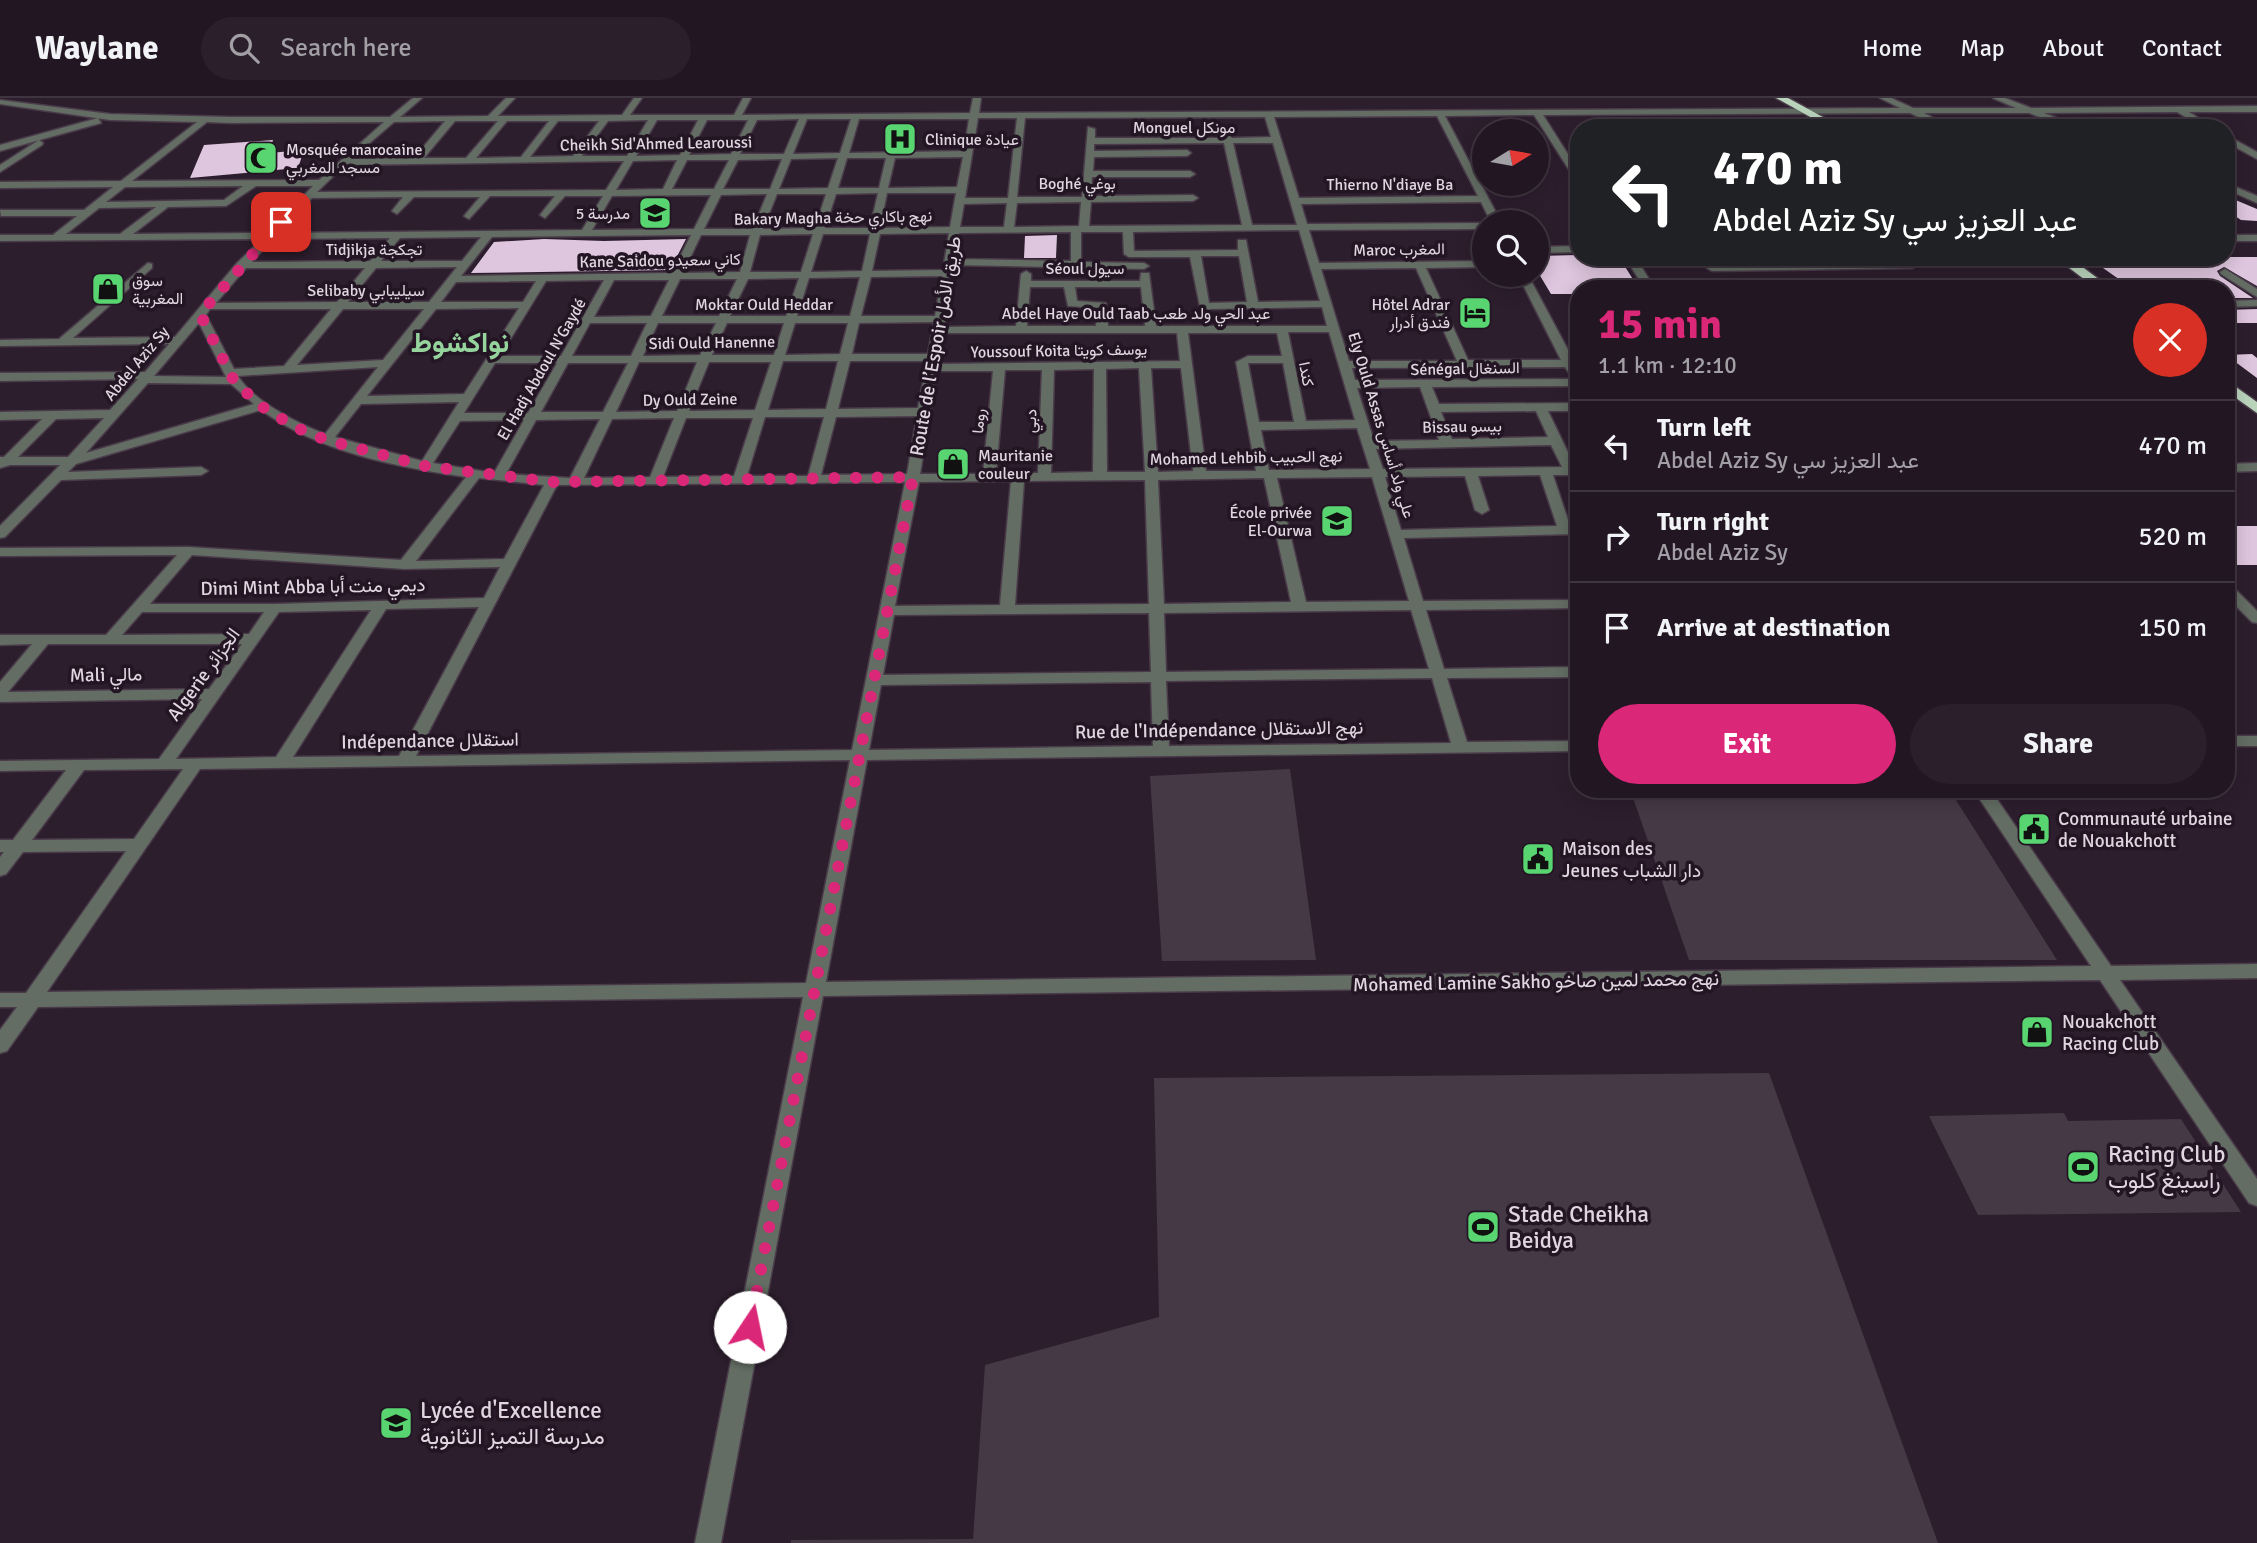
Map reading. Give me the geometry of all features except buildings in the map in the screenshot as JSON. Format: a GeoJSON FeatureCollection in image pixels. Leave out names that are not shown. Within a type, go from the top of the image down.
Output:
{"type":"FeatureCollection","features":[{"type":"Feature","properties":{"kind":"highway"},"geometry":{"type":"LineString","coordinates":[[1781,98],[1828,119]]}},
{"type":"Feature","properties":{"kind":"highway"},"geometry":{"type":"LineString","coordinates":[[1790,98],[1824,119]]}},
{"type":"Feature","properties":{"kind":"highway"},"geometry":{"type":"LineString","coordinates":[[2063,266],[2082,280]]}},
{"type":"Feature","properties":{"kind":"highway"},"geometry":{"type":"LineString","coordinates":[[2074,266],[2093,280]]}},
{"type":"Feature","properties":{"kind":"highway"},"geometry":{"type":"LineString","coordinates":[[2235,380],[2257,397]]}},
{"type":"Feature","properties":{"kind":"highway"},"geometry":{"type":"LineString","coordinates":[[2235,391],[2257,409]]}},
{"type":"Feature","properties":{"kind":"street","name":"Abdel Aziz Sy"},"geometry":{"type":"LineString","coordinates":[[0,534],[58,476],[114,414],[267,236],[320,183],[418,98]]}},
{"type":"Feature","properties":{"kind":"street"},"geometry":{"type":"LineString","coordinates":[[490,118],[511,98]]}},
{"type":"Feature","properties":{"kind":"street"},"geometry":{"type":"LineString","coordinates":[[624,118],[638,98]]}},
{"type":"Feature","properties":{"kind":"street"},"geometry":{"type":"LineString","coordinates":[[737,117],[747,98]]}},
{"type":"Feature","properties":{"kind":"street","name":"Route de l’Espoir طريق الأمل"},"geometry":{"type":"LineString","coordinates":[[708,1543],[913,477],[977,98]]}},
{"type":"Feature","properties":{"kind":"street"},"geometry":{"type":"LineString","coordinates":[[1884,98],[1932,119]]}},
{"type":"Feature","properties":{"kind":"street"},"geometry":{"type":"LineString","coordinates":[[1997,98],[2054,119]]}},
{"type":"Feature","properties":{"kind":"street"},"geometry":{"type":"LineString","coordinates":[[2066,98],[2085,110]]}},
{"type":"Feature","properties":{"kind":"street"},"geometry":{"type":"LineString","coordinates":[[2160,98],[2195,119]]}},
{"type":"Feature","properties":{"kind":"street"},"geometry":{"type":"LineString","coordinates":[[0,102],[68,114],[204,120],[804,117],[854,113],[1021,116],[1062,111],[1180,111],[1222,115],[1251,110],[1269,115],[1291,110],[1481,114],[2257,109]]}},
{"type":"Feature","properties":{"kind":"street"},"geometry":{"type":"LineString","coordinates":[[1475,104],[1481,114]]}},
{"type":"Feature","properties":{"kind":"street"},"geometry":{"type":"LineString","coordinates":[[1076,266],[1087,199],[1090,141],[1098,112]]}},
{"type":"Feature","properties":{"kind":"street"},"geometry":{"type":"LineString","coordinates":[[739,480],[833,191],[854,113]]}},
{"type":"Feature","properties":{"kind":"street"},"geometry":{"type":"LineString","coordinates":[[1536,113],[1570,164]]}},
{"type":"Feature","properties":{"kind":"street"},"geometry":{"type":"LineString","coordinates":[[1693,113],[1699,119]]}},
{"type":"Feature","properties":{"kind":"street"},"geometry":{"type":"LineString","coordinates":[[1440,114],[1490,210]]}},
{"type":"Feature","properties":{"kind":"street"},"geometry":{"type":"LineString","coordinates":[[1222,115],[1244,228],[1244,253],[1253,305]]}},
{"type":"Feature","properties":{"kind":"street","name":"Ely Ould Assas علي ولد أساس"},"geometry":{"type":"LineString","coordinates":[[1269,115],[1460,746]]}},
{"type":"Feature","properties":{"kind":"street"},"geometry":{"type":"LineString","coordinates":[[1009,231],[1021,116]]}},
{"type":"Feature","properties":{"kind":"street"},"geometry":{"type":"LineString","coordinates":[[0,148],[110,117]]}},
{"type":"Feature","properties":{"kind":"street"},"geometry":{"type":"LineString","coordinates":[[666,192],[704,117]]}},
{"type":"Feature","properties":{"kind":"street"},"geometry":{"type":"LineString","coordinates":[[575,482],[754,117]]}},
{"type":"Feature","properties":{"kind":"street"},"geometry":{"type":"LineString","coordinates":[[655,481],[704,359],[744,275],[756,233],[804,117]]}},
{"type":"Feature","properties":{"kind":"street"},"geometry":{"type":"LineString","coordinates":[[468,161],[505,118]]}},
{"type":"Feature","properties":{"kind":"street"},"geometry":{"type":"LineString","coordinates":[[523,160],[556,118]]}},
{"type":"Feature","properties":{"kind":"street"},"geometry":{"type":"LineString","coordinates":[[576,159],[606,118]]}},
{"type":"Feature","properties":{"kind":"street"},"geometry":{"type":"LineString","coordinates":[[584,235],[607,192],[654,118]]}},
{"type":"Feature","properties":{"kind":"street"},"geometry":{"type":"LineString","coordinates":[[417,161],[452,119]]}},
{"type":"Feature","properties":{"kind":"street"},"geometry":{"type":"LineString","coordinates":[[55,238],[204,120]]}},
{"type":"Feature","properties":{"kind":"street"},"geometry":{"type":"LineString","coordinates":[[0,169],[54,133]]}},
{"type":"Feature","properties":{"kind":"street","name":"Monguel مونكل"},"geometry":{"type":"LineString","coordinates":[[1090,141],[1277,140]]}},
{"type":"Feature","properties":{"kind":"street"},"geometry":{"type":"LineString","coordinates":[[2235,140],[2257,141]]}},
{"type":"Feature","properties":{"kind":"street"},"geometry":{"type":"LineString","coordinates":[[1185,141],[1195,213]]}},
{"type":"Feature","properties":{"kind":"street"},"geometry":{"type":"LineString","coordinates":[[2235,144],[2257,156]]}},
{"type":"Feature","properties":{"kind":"street"},"geometry":{"type":"LineString","coordinates":[[1089,153],[1187,153]]}},
{"type":"Feature","properties":{"kind":"street","name":"Cheikh Sid'Ahmed Learoussi"},"geometry":{"type":"LineString","coordinates":[[345,162],[968,154]]}},
{"type":"Feature","properties":{"kind":"street"},"geometry":{"type":"LineString","coordinates":[[814,479],[876,236],[874,232],[891,155]]}},
{"type":"Feature","properties":{"kind":"street"},"geometry":{"type":"LineString","coordinates":[[1088,171],[1189,171]]}},
{"type":"Feature","properties":{"kind":"street"},"geometry":{"type":"LineString","coordinates":[[97,205],[226,203],[254,183]]}},
{"type":"Feature","properties":{"kind":"street"},"geometry":{"type":"LineString","coordinates":[[0,185],[320,183]]}},
{"type":"Feature","properties":{"kind":"street"},"geometry":{"type":"LineString","coordinates":[[0,214],[43,185]]}},
{"type":"Feature","properties":{"kind":"street","name":"Boghé بوغي"},"geometry":{"type":"LineString","coordinates":[[309,195],[883,191],[1012,199],[1087,199],[1195,213]]}},
{"type":"Feature","properties":{"kind":"street"},"geometry":{"type":"LineString","coordinates":[[2235,191],[2257,200]]}},
{"type":"Feature","properties":{"kind":"street"},"geometry":{"type":"LineString","coordinates":[[545,215],[562,193]]}},
{"type":"Feature","properties":{"kind":"street"},"geometry":{"type":"LineString","coordinates":[[397,211],[411,194]]}},
{"type":"Feature","properties":{"kind":"street"},"geometry":{"type":"LineString","coordinates":[[469,216],[487,194]]}},
{"type":"Feature","properties":{"kind":"street","name":"Thierno N'diaye Ba"},"geometry":{"type":"LineString","coordinates":[[1295,201],[1484,199]]}},
{"type":"Feature","properties":{"kind":"street"},"geometry":{"type":"LineString","coordinates":[[121,238],[166,204]]}},
{"type":"Feature","properties":{"kind":"street"},"geometry":{"type":"LineString","coordinates":[[0,214],[87,213]]}},
{"type":"Feature","properties":{"kind":"street","name":"Bakary Magha نهج باكاري حخة"},"geometry":{"type":"LineString","coordinates":[[0,238],[1128,230],[1195,213],[1244,228],[1472,226]]}},
{"type":"Feature","properties":{"kind":"street"},"geometry":{"type":"LineString","coordinates":[[1128,230],[1129,254],[1244,253]]}},
{"type":"Feature","properties":{"kind":"street"},"geometry":{"type":"LineString","coordinates":[[289,368],[398,234]]}},
{"type":"Feature","properties":{"kind":"street"},"geometry":{"type":"LineString","coordinates":[[326,440],[488,235]]}},
{"type":"Feature","properties":{"kind":"street"},"geometry":{"type":"LineString","coordinates":[[2235,240],[2257,240]]}},
{"type":"Feature","properties":{"kind":"street"},"geometry":{"type":"LineString","coordinates":[[1549,243],[1570,243]]}},
{"type":"Feature","properties":{"kind":"street"},"geometry":{"type":"LineString","coordinates":[[1549,250],[1570,249]]}},
{"type":"Feature","properties":{"kind":"street"},"geometry":{"type":"LineString","coordinates":[[1195,253],[1209,329]]}},
{"type":"Feature","properties":{"kind":"street"},"geometry":{"type":"LineString","coordinates":[[1145,254],[1151,329]]}},
{"type":"Feature","properties":{"kind":"street"},"geometry":{"type":"LineString","coordinates":[[1021,330],[1026,263]]}},
{"type":"Feature","properties":{"kind":"street","name":"Kane Saidou كاني سعيدو"},"geometry":{"type":"LineString","coordinates":[[454,279],[866,273],[1026,263],[1144,266]]}},
{"type":"Feature","properties":{"kind":"street","name":"Tidjikja تجكجة"},"geometry":{"type":"LineString","coordinates":[[241,265],[465,264]]}},
{"type":"Feature","properties":{"kind":"street","name":"Maroc المغرب"},"geometry":{"type":"LineString","coordinates":[[1315,267],[1472,264]]}},
{"type":"Feature","properties":{"kind":"street"},"geometry":{"type":"LineString","coordinates":[[1420,265],[1464,364]]}},
{"type":"Feature","properties":{"kind":"street"},"geometry":{"type":"LineString","coordinates":[[62,342],[148,266]]}},
{"type":"Feature","properties":{"kind":"street"},"geometry":{"type":"LineString","coordinates":[[1712,268],[1811,266]]}},
{"type":"Feature","properties":{"kind":"street"},"geometry":{"type":"LineString","coordinates":[[1910,266],[1923,280]]}},
{"type":"Feature","properties":{"kind":"street"},"geometry":{"type":"LineString","coordinates":[[1792,267],[1802,280]]}},
{"type":"Feature","properties":{"kind":"street"},"geometry":{"type":"LineString","coordinates":[[1712,268],[1720,280]]}},
{"type":"Feature","properties":{"kind":"street"},"geometry":{"type":"LineString","coordinates":[[2225,272],[2257,293]]}},
{"type":"Feature","properties":{"kind":"street","name":"El Hadj Abdoul N'Gaydé"},"geometry":{"type":"LineString","coordinates":[[498,477],[611,277]]}},
{"type":"Feature","properties":{"kind":"street"},"geometry":{"type":"LineString","coordinates":[[425,466],[543,278]]}},
{"type":"Feature","properties":{"kind":"street","name":"Séoul سيول"},"geometry":{"type":"LineString","coordinates":[[1025,284],[1146,284]]}},
{"type":"Feature","properties":{"kind":"street"},"geometry":{"type":"LineString","coordinates":[[1069,284],[1072,304],[1102,305],[1102,329]]}},
{"type":"Feature","properties":{"kind":"street"},"geometry":{"type":"LineString","coordinates":[[1345,365],[1569,363],[1529,287]]}},
{"type":"Feature","properties":{"kind":"street"},"geometry":{"type":"LineString","coordinates":[[2235,304],[2257,303]]}},
{"type":"Feature","properties":{"kind":"street"},"geometry":{"type":"LineString","coordinates":[[1205,306],[1327,304]]}},
{"type":"Feature","properties":{"kind":"street","name":"Selibaby سيليبابي"},"geometry":{"type":"LineString","coordinates":[[203,310],[526,305]]}},
{"type":"Feature","properties":{"kind":"street","name":"Mohamed Lehbib نهج الحبيب"},"geometry":{"type":"LineString","coordinates":[[203,310],[233,377],[261,406],[295,427],[326,440],[425,466],[498,477],[575,482],[1570,471]]}},
{"type":"Feature","properties":{"kind":"street","name":"Moktar Ould Heddar"},"geometry":{"type":"LineString","coordinates":[[588,320],[853,319],[939,324]]}},
{"type":"Feature","properties":{"kind":"street","name":"Abdel Haye Ould Taab عبد الحي ولد طعب"},"geometry":{"type":"LineString","coordinates":[[939,324],[1021,330],[1334,329]]}},
{"type":"Feature","properties":{"kind":"street"},"geometry":{"type":"LineString","coordinates":[[1182,329],[1200,475]]}},
{"type":"Feature","properties":{"kind":"street","name":"كندا"},"geometry":{"type":"LineString","coordinates":[[1282,329],[1301,425]]}},
{"type":"Feature","properties":{"kind":"street"},"geometry":{"type":"LineString","coordinates":[[0,343],[177,340]]}},
{"type":"Feature","properties":{"kind":"street","name":"Sidi Ould Hanenne"},"geometry":{"type":"LineString","coordinates":[[492,360],[844,356],[932,363]]}},
{"type":"Feature","properties":{"kind":"street"},"geometry":{"type":"LineString","coordinates":[[1288,360],[1248,359],[1242,362],[1254,426],[1299,606]]}},
{"type":"Feature","properties":{"kind":"street"},"geometry":{"type":"LineString","coordinates":[[0,377],[233,377],[289,368],[387,363]]}},
{"type":"Feature","properties":{"kind":"street","name":"Youssouf Koita يوسف كويتا"},"geometry":{"type":"LineString","coordinates":[[932,363],[999,367],[1187,364]]}},
{"type":"Feature","properties":{"kind":"street"},"geometry":{"type":"LineString","coordinates":[[1145,365],[1154,475],[1154,608],[1161,751]]}},
{"type":"Feature","properties":{"kind":"street","name":"دبي"},"geometry":{"type":"LineString","coordinates":[[1044,476],[1048,366]]}},
{"type":"Feature","properties":{"kind":"street"},"geometry":{"type":"LineString","coordinates":[[1100,366],[1100,475]]}},
{"type":"Feature","properties":{"kind":"street","name":"روما"},"geometry":{"type":"LineString","coordinates":[[989,477],[999,367]]}},
{"type":"Feature","properties":{"kind":"street","name":"Sénégal السنغال"},"geometry":{"type":"LineString","coordinates":[[1351,384],[1570,381]]}},
{"type":"Feature","properties":{"kind":"street"},"geometry":{"type":"LineString","coordinates":[[1425,384],[1447,443]]}},
{"type":"Feature","properties":{"kind":"street"},"geometry":{"type":"LineString","coordinates":[[358,400],[468,398]]}},
{"type":"Feature","properties":{"kind":"street"},"geometry":{"type":"LineString","coordinates":[[2,463],[71,461],[261,406]]}},
{"type":"Feature","properties":{"kind":"street"},"geometry":{"type":"LineString","coordinates":[[1539,407],[1570,464]]}},
{"type":"Feature","properties":{"kind":"street"},"geometry":{"type":"LineString","coordinates":[[1435,408],[1570,407]]}},
{"type":"Feature","properties":{"kind":"street","name":"Dy Ould Zeine"},"geometry":{"type":"LineString","coordinates":[[456,417],[924,412]]}},
{"type":"Feature","properties":{"kind":"street"},"geometry":{"type":"LineString","coordinates":[[0,416],[114,414]]}},
{"type":"Feature","properties":{"kind":"street"},"geometry":{"type":"LineString","coordinates":[[2,463],[53,415]]}},
{"type":"Feature","properties":{"kind":"street"},"geometry":{"type":"LineString","coordinates":[[1254,426],[1363,424]]}},
{"type":"Feature","properties":{"kind":"street","name":"Bissau بيسو"},"geometry":{"type":"LineString","coordinates":[[1369,445],[1556,441]]}},
{"type":"Feature","properties":{"kind":"street"},"geometry":{"type":"LineString","coordinates":[[2235,468],[2257,467]]}},
{"type":"Feature","properties":{"kind":"street"},"geometry":{"type":"LineString","coordinates":[[58,476],[201,471]]}},
{"type":"Feature","properties":{"kind":"street"},"geometry":{"type":"LineString","coordinates":[[1470,472],[1482,510]]}},
{"type":"Feature","properties":{"kind":"street"},"geometry":{"type":"LineString","coordinates":[[1545,472],[1570,526]]}},
{"type":"Feature","properties":{"kind":"street"},"geometry":{"type":"LineString","coordinates":[[405,565],[476,473]]}},
{"type":"Feature","properties":{"kind":"street"},"geometry":{"type":"LineString","coordinates":[[1007,609],[1018,476]]}},
{"type":"Feature","properties":{"kind":"street"},"geometry":{"type":"LineString","coordinates":[[405,761],[552,482]]}},
{"type":"Feature","properties":{"kind":"street"},"geometry":{"type":"LineString","coordinates":[[1396,534],[1570,530]]}},
{"type":"Feature","properties":{"kind":"street"},"geometry":{"type":"LineString","coordinates":[[109,641],[188,551]]}},
{"type":"Feature","properties":{"kind":"street"},"geometry":{"type":"LineString","coordinates":[[0,552],[188,551],[405,565],[509,563]]}},
{"type":"Feature","properties":{"kind":"street"},"geometry":{"type":"LineString","coordinates":[[2235,595],[2257,597]]}},
{"type":"Feature","properties":{"kind":"street"},"geometry":{"type":"LineString","coordinates":[[2235,599],[2257,619]]}},
{"type":"Feature","properties":{"kind":"street","name":"Dimi Mint Abba ديمي منت أبا"},"geometry":{"type":"LineString","coordinates":[[138,608],[275,608],[488,602]]}},
{"type":"Feature","properties":{"kind":"street"},"geometry":{"type":"LineString","coordinates":[[281,762],[382,604]]}},
{"type":"Feature","properties":{"kind":"street"},"geometry":{"type":"LineString","coordinates":[[887,611],[1570,604]]}},
{"type":"Feature","properties":{"kind":"street","name":"Algerie الجزائر"},"geometry":{"type":"LineString","coordinates":[[164,764],[275,608]]}},
{"type":"Feature","properties":{"kind":"street"},"geometry":{"type":"LineString","coordinates":[[0,640],[253,639]]}},
{"type":"Feature","properties":{"kind":"street"},"geometry":{"type":"LineString","coordinates":[[0,694],[43,641]]}},
{"type":"Feature","properties":{"kind":"street"},"geometry":{"type":"LineString","coordinates":[[873,680],[1570,672]]}},
{"type":"Feature","properties":{"kind":"street","name":"Mali مالي"},"geometry":{"type":"LineString","coordinates":[[0,694],[213,694]]}},
{"type":"Feature","properties":{"kind":"street"},"geometry":{"type":"LineString","coordinates":[[2235,741],[2257,741]]}},
{"type":"Feature","properties":{"kind":"street","name":"Rue de l'Indépendance نهج الاستقلال"},"geometry":{"type":"LineString","coordinates":[[860,755],[1570,746]]}},
{"type":"Feature","properties":{"kind":"street","name":"Indépendance استقلال"},"geometry":{"type":"LineString","coordinates":[[0,766],[860,755]]}},
{"type":"Feature","properties":{"kind":"street"},"geometry":{"type":"LineString","coordinates":[[0,1046],[195,764]]}},
{"type":"Feature","properties":{"kind":"street"},"geometry":{"type":"LineString","coordinates":[[0,870],[79,765]]}},
{"type":"Feature","properties":{"kind":"street"},"geometry":{"type":"LineString","coordinates":[[1987,798],[2257,1197]]}},
{"type":"Feature","properties":{"kind":"street"},"geometry":{"type":"LineString","coordinates":[[0,846],[139,845]]}},
{"type":"Feature","properties":{"kind":"street","name":"Mohamed Lamine Sakho نهج محمد لمين صاخو"},"geometry":{"type":"LineString","coordinates":[[0,1000],[2257,971]]}},
{"type":"Feature","properties":{"kind":"shaded area"},"geometry":{"type":"Polygon","coordinates":[[[1290,769],[1316,960],[1162,961],[1150,776],[1290,769]]]}},
{"type":"Feature","properties":{"kind":"shaded area"},"geometry":{"type":"Polygon","coordinates":[[[1633,798],[1955,798],[2057,960],[1689,960],[1633,798]]]}},
{"type":"Feature","properties":{"kind":"shaded area"},"geometry":{"type":"Polygon","coordinates":[[[1769,1073],[1938,1543],[791,1543],[791,1540],[973,1539],[985,1365],[1159,1317],[1154,1078],[1769,1073]]]}},
{"type":"Feature","properties":{"kind":"shaded area","name":"Racing Club راسينغ كلوب"},"geometry":{"type":"Polygon","coordinates":[[[2064,1113],[2068,1121],[2181,1119],[2241,1212],[1978,1215],[1929,1116],[2064,1113]]]}},
{"type":"Feature","properties":{"kind":"place","name":"Clinique عيادة"},"geometry":{"type":"Point","coordinates":[900,139]}},
{"type":"Feature","properties":{"kind":"place","name":"Mosquée marocaine مسجد المغربي"},"geometry":{"type":"Point","coordinates":[261,158]}},
{"type":"Feature","properties":{"kind":"place","name":"مدرسة 5"},"geometry":{"type":"Point","coordinates":[655,213]}},
{"type":"Feature","properties":{"kind":"place","name":"سوق المغربية"},"geometry":{"type":"Point","coordinates":[108,289]}},
{"type":"Feature","properties":{"kind":"place","name":"Hôtel Adrar فندق أدرار"},"geometry":{"type":"Point","coordinates":[1475,313]}},
{"type":"Feature","properties":{"kind":"place","name":"Mauritanie couleur"},"geometry":{"type":"Point","coordinates":[953,464]}},
{"type":"Feature","properties":{"kind":"place","name":"École privée El-Ourwa"},"geometry":{"type":"Point","coordinates":[1337,521]}},
{"type":"Feature","properties":{"kind":"place","name":"Communauté urbaine de Nouakchott"},"geometry":{"type":"Point","coordinates":[2034,829]}},
{"type":"Feature","properties":{"kind":"place","name":"Maison des Jeunes دار الشباب"},"geometry":{"type":"Point","coordinates":[1538,859]}},
{"type":"Feature","properties":{"kind":"place","name":"Nouakchott Racing Club"},"geometry":{"type":"Point","coordinates":[2037,1032]}},
{"type":"Feature","properties":{"kind":"place","name":"Racing Club راسينغ كلوب"},"geometry":{"type":"Point","coordinates":[2083,1167]}},
{"type":"Feature","properties":{"kind":"place","name":"Stade Cheikha Beidya"},"geometry":{"type":"Point","coordinates":[1483,1227]}},
{"type":"Feature","properties":{"kind":"place","name":"Lycée d'Excellence مدرسة التميز الثانوية"},"geometry":{"type":"Point","coordinates":[396,1423]}},
{"type":"Feature","properties":{"kind":"district","name":"نواكشوط"},"geometry":{"type":"Point","coordinates":[460,342]}},
{"type":"Feature","properties":{"kind":"route"},"geometry":{"type":"LineString","coordinates":[[281,222],[200,314],[234,381],[261,406],[308,433],[425,466],[552,482],[913,477],[750,1327]]}}]}
